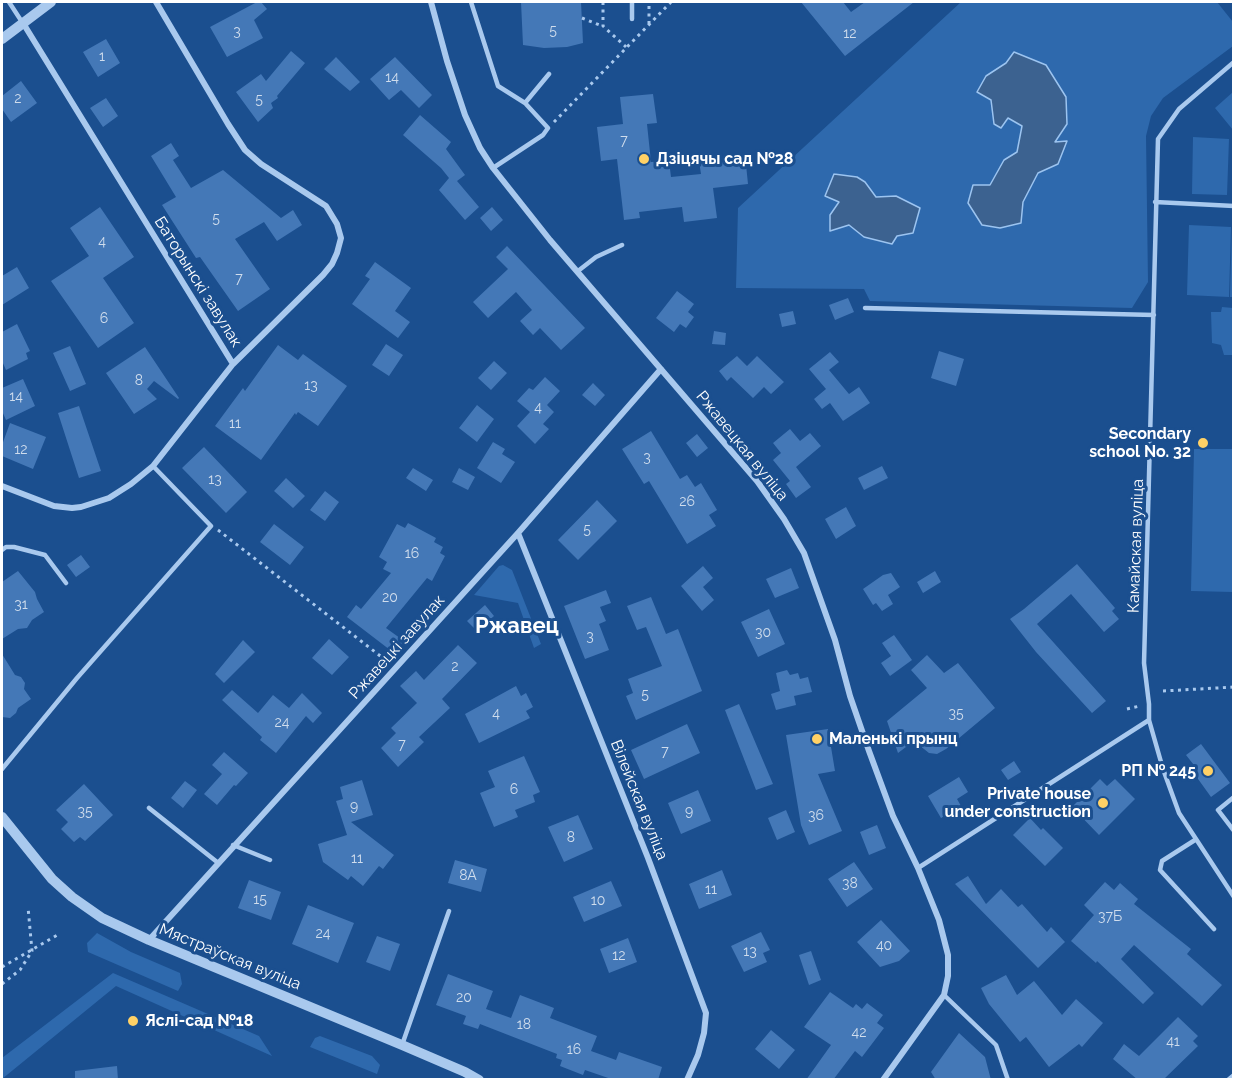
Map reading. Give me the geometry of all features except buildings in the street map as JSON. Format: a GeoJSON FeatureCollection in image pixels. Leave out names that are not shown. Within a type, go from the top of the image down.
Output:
{"type":"FeatureCollection","features":[{"type":"Feature","properties":{"kind":"street"},"geometry":{"type":"LineString","coordinates":[[2,39],[51,2]]}},
{"type":"Feature","properties":{"kind":"street"},"geometry":{"type":"LineString","coordinates":[[156,2],[245,150],[261,164],[326,206],[337,224],[341,238],[332,264],[323,275],[232,364]]}},
{"type":"Feature","properties":{"kind":"street","name":"Ржавецкая вуліца"},"geometry":{"type":"LineString","coordinates":[[431,2],[465,115],[480,148],[517,199],[757,481],[784,519],[804,553],[835,640],[850,696],[869,751],[893,816],[918,868],[944,939],[948,976],[944,995]]}},
{"type":"Feature","properties":{"kind":"street","name":"Баторынскі завулак"},"geometry":{"type":"LineString","coordinates":[[2,486],[54,506],[81,507],[109,498],[153,466],[232,364],[23,23]]}},
{"type":"Feature","properties":{"kind":"street","name":"Ржавецкі завулак"},"geometry":{"type":"LineString","coordinates":[[148,940],[518,533],[661,369]]}},
{"type":"Feature","properties":{"kind":"street","name":"Вілейская вуліца"},"geometry":{"type":"LineString","coordinates":[[518,533],[648,858],[706,1013],[705,1033],[687,1080]]}},
{"type":"Feature","properties":{"kind":"street","name":"Мястраўская вуліца"},"geometry":{"type":"LineString","coordinates":[[3,824],[52,879],[72,897],[102,918],[148,940],[402,1045],[479,1080]]}},
{"type":"Feature","properties":{"kind":"street"},"geometry":{"type":"LineString","coordinates":[[883,1080],[944,995]]}},
{"type":"Feature","properties":{"kind":"lane"},"geometry":{"type":"LineString","coordinates":[[9,2],[23,23]]}},
{"type":"Feature","properties":{"kind":"lane"},"geometry":{"type":"LineString","coordinates":[[471,2],[498,86],[525,104],[548,128],[543,135],[494,168]]}},
{"type":"Feature","properties":{"kind":"lane"},"geometry":{"type":"LineString","coordinates":[[632,2],[632,19]]}},
{"type":"Feature","properties":{"kind":"lane","name":"Камайская вуліца"},"geometry":{"type":"LineString","coordinates":[[1233,62],[1179,109],[1158,139],[1144,663],[1149,720],[1162,769],[1179,813],[1233,897]]}},
{"type":"Feature","properties":{"kind":"lane"},"geometry":{"type":"LineString","coordinates":[[525,104],[549,74]]}},
{"type":"Feature","properties":{"kind":"lane"},"geometry":{"type":"LineString","coordinates":[[1155,202],[1233,206]]}},
{"type":"Feature","properties":{"kind":"lane"},"geometry":{"type":"LineString","coordinates":[[578,271],[596,257],[622,244]]}},
{"type":"Feature","properties":{"kind":"lane"},"geometry":{"type":"LineString","coordinates":[[865,308],[1154,315]]}},
{"type":"Feature","properties":{"kind":"lane"},"geometry":{"type":"LineString","coordinates":[[2,769],[77,678],[211,526],[153,466]]}},
{"type":"Feature","properties":{"kind":"lane"},"geometry":{"type":"LineString","coordinates":[[2,550],[6,547],[14,547],[45,555],[66,583]]}},
{"type":"Feature","properties":{"kind":"lane"},"geometry":{"type":"LineString","coordinates":[[918,868],[1149,720]]}},
{"type":"Feature","properties":{"kind":"lane"},"geometry":{"type":"LineString","coordinates":[[1233,797],[1218,810],[1233,831]]}},
{"type":"Feature","properties":{"kind":"lane"},"geometry":{"type":"LineString","coordinates":[[148,808],[217,862]]}},
{"type":"Feature","properties":{"kind":"lane"},"geometry":{"type":"LineString","coordinates":[[1195,840],[1162,861],[1160,870],[1214,929]]}},
{"type":"Feature","properties":{"kind":"lane"},"geometry":{"type":"LineString","coordinates":[[233,845],[270,860]]}},
{"type":"Feature","properties":{"kind":"lane"},"geometry":{"type":"LineString","coordinates":[[402,1045],[449,912]]}},
{"type":"Feature","properties":{"kind":"lane"},"geometry":{"type":"LineString","coordinates":[[944,995],[996,1045],[1008,1080]]}},
{"type":"Feature","properties":{"kind":"lane"},"geometry":{"type":"LineString","coordinates":[[1228,1080],[1233,1075]]}},
{"type":"Feature","properties":{"kind":"path"},"geometry":{"type":"LineString","coordinates":[[603,2],[603,26]]}},
{"type":"Feature","properties":{"kind":"path"},"geometry":{"type":"LineString","coordinates":[[649,2],[649,25]]}},
{"type":"Feature","properties":{"kind":"path"},"geometry":{"type":"LineString","coordinates":[[548,128],[671,2]]}},
{"type":"Feature","properties":{"kind":"path"},"geometry":{"type":"LineString","coordinates":[[582,18],[603,26],[627,47]]}},
{"type":"Feature","properties":{"kind":"path"},"geometry":{"type":"LineString","coordinates":[[211,526],[396,668]]}},
{"type":"Feature","properties":{"kind":"path"},"geometry":{"type":"LineString","coordinates":[[1163,691],[1233,687]]}},
{"type":"Feature","properties":{"kind":"path"},"geometry":{"type":"LineString","coordinates":[[2,984],[20,970],[32,951],[28,907]]}},
{"type":"Feature","properties":{"kind":"path"},"geometry":{"type":"LineString","coordinates":[[2,967],[59,934]]}},
{"type":"Feature","properties":{"kind":"shaded area"},"geometry":{"type":"Polygon","coordinates":[[[961,2],[1217,2],[1233,22],[1233,46],[1163,98],[1151,116],[1146,136],[1148,282],[1132,308],[870,301],[864,289],[736,288],[738,208],[961,2]]]}},
{"type":"Feature","properties":{"kind":"shaded area"},"geometry":{"type":"Polygon","coordinates":[[[1014,52],[1046,65],[1066,97],[1067,124],[1055,142],[1067,141],[1058,164],[1038,173],[1023,202],[1021,223],[1000,228],[982,225],[968,203],[973,185],[990,185],[1004,160],[1017,152],[1022,126],[1008,118],[1001,128],[994,124],[991,100],[977,92],[986,76],[1006,63],[1014,52]]]}},
{"type":"Feature","properties":{"kind":"shaded area"},"geometry":{"type":"Polygon","coordinates":[[[1233,92],[1233,130],[1215,108],[1233,92]]]}},
{"type":"Feature","properties":{"kind":"shaded area"},"geometry":{"type":"Polygon","coordinates":[[[1193,137],[1229,139],[1227,195],[1192,194],[1193,137]]]}},
{"type":"Feature","properties":{"kind":"shaded area"},"geometry":{"type":"Polygon","coordinates":[[[834,174],[857,177],[865,182],[876,197],[896,196],[920,208],[913,233],[897,236],[892,244],[864,237],[849,225],[830,231],[830,215],[839,202],[825,196],[834,174]]]}},
{"type":"Feature","properties":{"kind":"shaded area"},"geometry":{"type":"Polygon","coordinates":[[[1189,225],[1231,227],[1229,297],[1187,295],[1189,225]]]}},
{"type":"Feature","properties":{"kind":"shaded area"},"geometry":{"type":"Polygon","coordinates":[[[1232,226],[1234,226],[1233,297],[1230,297],[1232,226]]]}},
{"type":"Feature","properties":{"kind":"shaded area"},"geometry":{"type":"Polygon","coordinates":[[[1222,307],[1233,308],[1233,355],[1224,355],[1221,345],[1212,343],[1211,312],[1221,312],[1222,307]]]}},
{"type":"Feature","properties":{"kind":"shaded area"},"geometry":{"type":"Polygon","coordinates":[[[1194,449],[1233,449],[1233,592],[1191,591],[1194,449]]]}},
{"type":"Feature","properties":{"kind":"shaded area"},"geometry":{"type":"Polygon","coordinates":[[[503,565],[512,570],[541,644],[534,648],[518,603],[474,595],[499,566],[503,565]]]}},
{"type":"Feature","properties":{"kind":"shaded area"},"geometry":{"type":"Polygon","coordinates":[[[97,933],[131,952],[180,973],[182,984],[178,991],[88,952],[87,943],[97,933]]]}},
{"type":"Feature","properties":{"kind":"shaded area"},"geometry":{"type":"Polygon","coordinates":[[[113,973],[259,1036],[272,1056],[116,986],[2,1079],[2,1058],[113,973]]]}},
{"type":"Feature","properties":{"kind":"shaded area"},"geometry":{"type":"Polygon","coordinates":[[[320,1036],[372,1056],[380,1065],[377,1074],[310,1047],[315,1038],[320,1036]]]}},
{"type":"Feature","properties":{"kind":"place","name":"Дзіцячы сад №28"},"geometry":{"type":"Point","coordinates":[644,159]}},
{"type":"Feature","properties":{"kind":"place","name":"Secondary school No. 32"},"geometry":{"type":"Point","coordinates":[1203,443]}},
{"type":"Feature","properties":{"kind":"place","name":"Маленькі прынц"},"geometry":{"type":"Point","coordinates":[817,739]}},
{"type":"Feature","properties":{"kind":"place","name":"РП № 245"},"geometry":{"type":"Point","coordinates":[1208,771]}},
{"type":"Feature","properties":{"kind":"place","name":"Private house under construction"},"geometry":{"type":"Point","coordinates":[1103,803]}},
{"type":"Feature","properties":{"kind":"place","name":"Яслі-сад №18"},"geometry":{"type":"Point","coordinates":[133,1021]}},
{"type":"Feature","properties":{"kind":"district","name":"Ржавец"},"geometry":{"type":"Point","coordinates":[517,626]}}]}
